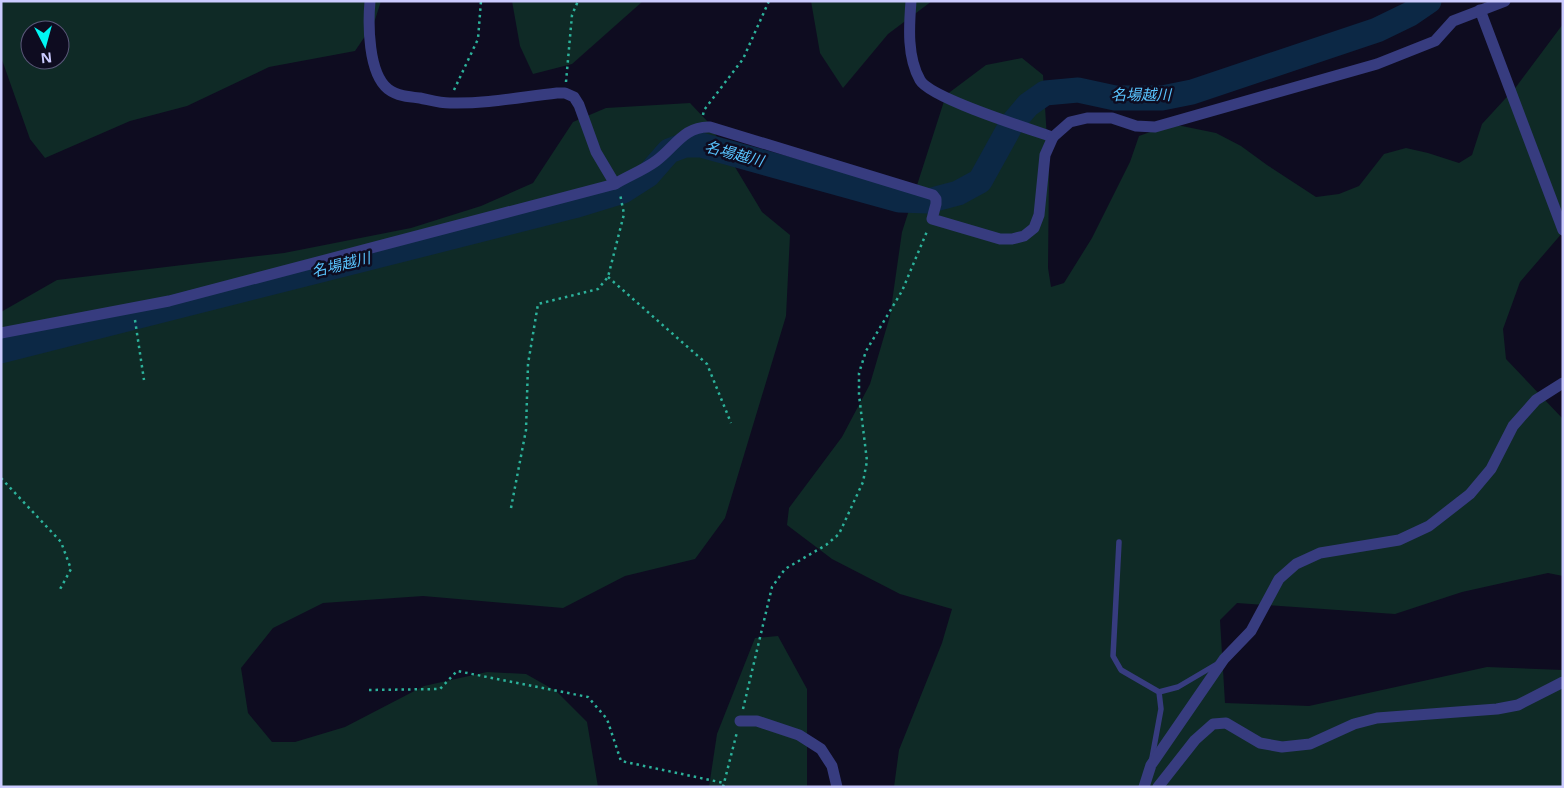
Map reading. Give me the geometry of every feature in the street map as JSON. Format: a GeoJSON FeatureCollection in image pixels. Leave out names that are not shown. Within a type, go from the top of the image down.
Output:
{"type":"FeatureCollection","features":[{"type":"Feature","properties":{"kind":"street"},"geometry":{"type":"LineString","coordinates":[[370,1],[368,21],[372,51],[379,78],[387,88],[397,95],[448,103],[475,103],[557,92],[565,93],[574,98],[579,106],[596,152],[615,184]]}},
{"type":"Feature","properties":{"kind":"street"},"geometry":{"type":"LineString","coordinates":[[910,1],[908,27],[913,60],[920,82],[944,98],[1053,137]]}},
{"type":"Feature","properties":{"kind":"street"},"geometry":{"type":"LineString","coordinates":[[1,333],[169,301],[615,184],[655,161],[690,130],[700,126],[710,127],[933,195],[936,198],[934,212],[1000,239],[1012,239],[1024,236],[1034,228],[1039,215],[1045,155],[1053,137],[1070,122],[1087,118],[1112,118],[1136,126],[1155,127],[1377,64],[1435,41],[1453,21],[1505,1]]}},
{"type":"Feature","properties":{"kind":"street"},"geometry":{"type":"LineString","coordinates":[[1480,10],[1563,230]]}},
{"type":"Feature","properties":{"kind":"street"},"geometry":{"type":"LineString","coordinates":[[1144,787],[1151,765],[1224,659],[1251,631],[1279,579],[1296,564],[1320,553],[1399,540],[1429,526],[1470,494],[1491,469],[1513,426],[1536,400],[1563,383]]}},
{"type":"Feature","properties":{"kind":"street"},"geometry":{"type":"LineString","coordinates":[[1158,787],[1195,740],[1213,724],[1226,723],[1260,743],[1282,747],[1310,744],[1354,724],[1377,718],[1497,709],[1518,705],[1563,682]]}},
{"type":"Feature","properties":{"kind":"street"},"geometry":{"type":"LineString","coordinates":[[740,721],[757,721],[799,735],[821,749],[832,766],[837,787]]}},
{"type":"Feature","properties":{"kind":"lane"},"geometry":{"type":"LineString","coordinates":[[1119,542],[1113,656],[1121,670],[1158,692],[1178,687],[1224,659]]}},
{"type":"Feature","properties":{"kind":"lane"},"geometry":{"type":"LineString","coordinates":[[1151,765],[1161,710],[1158,692]]}},
{"type":"Feature","properties":{"kind":"path"},"geometry":{"type":"LineString","coordinates":[[448,103],[478,39],[481,1]]}},
{"type":"Feature","properties":{"kind":"path"},"geometry":{"type":"LineString","coordinates":[[565,93],[572,15],[578,1]]}},
{"type":"Feature","properties":{"kind":"path"},"geometry":{"type":"LineString","coordinates":[[700,126],[704,110],[743,59],[769,1]]}},
{"type":"Feature","properties":{"kind":"path"},"geometry":{"type":"LineString","coordinates":[[511,508],[526,430],[528,364],[538,304],[598,289],[608,277],[624,214],[622,198]]}},
{"type":"Feature","properties":{"kind":"path"},"geometry":{"type":"LineString","coordinates":[[369,690],[440,689],[457,671],[588,696],[608,719],[621,761],[724,785],[772,587],[785,569],[826,545],[839,534],[863,482],[867,460],[859,395],[859,373],[866,351],[902,291],[934,212]]}},
{"type":"Feature","properties":{"kind":"path"},"geometry":{"type":"LineString","coordinates":[[608,277],[707,364],[731,423]]}},
{"type":"Feature","properties":{"kind":"path"},"geometry":{"type":"LineString","coordinates":[[135,325],[144,380]]}},
{"type":"Feature","properties":{"kind":"path"},"geometry":{"type":"LineString","coordinates":[[1,478],[61,542],[71,569],[59,591]]}},
{"type":"Feature","properties":{"kind":"green space"},"geometry":{"type":"Polygon","coordinates":[[[1,1],[381,1],[374,23],[355,51],[269,67],[187,106],[130,121],[45,158],[30,139],[1,57],[1,1]]]}},
{"type":"Feature","properties":{"kind":"green space"},"geometry":{"type":"Polygon","coordinates":[[[512,1],[643,1],[572,64],[533,74],[520,46],[512,1]]]}},
{"type":"Feature","properties":{"kind":"green space"},"geometry":{"type":"Polygon","coordinates":[[[811,1],[932,1],[888,34],[843,88],[820,53],[811,1]]]}},
{"type":"Feature","properties":{"kind":"green space"},"geometry":{"type":"Polygon","coordinates":[[[1563,24],[1563,232],[1520,282],[1503,329],[1506,359],[1563,419],[1563,576],[1548,573],[1462,592],[1395,614],[1237,603],[1220,620],[1225,703],[1309,706],[1487,667],[1563,670],[1563,787],[894,787],[899,750],[942,643],[952,609],[900,594],[832,559],[787,525],[789,508],[842,437],[870,384],[890,316],[902,232],[946,95],[986,65],[1022,58],[1043,75],[1049,171],[1048,268],[1051,287],[1064,283],[1092,238],[1130,162],[1139,136],[1172,124],[1216,133],[1241,146],[1316,197],[1339,194],[1359,186],[1384,154],[1406,148],[1459,163],[1472,155],[1482,124],[1516,87],[1563,24]]]}},
{"type":"Feature","properties":{"kind":"green space"},"geometry":{"type":"Polygon","coordinates":[[[690,103],[708,122],[762,212],[790,235],[786,316],[725,518],[695,559],[625,576],[563,608],[423,596],[323,603],[273,628],[241,668],[248,713],[272,742],[295,742],[345,727],[424,686],[487,672],[526,674],[556,691],[587,722],[598,787],[1,787],[1,312],[57,280],[284,253],[411,228],[481,206],[533,183],[573,122],[606,108],[690,103]]]}},
{"type":"Feature","properties":{"kind":"green space"},"geometry":{"type":"Polygon","coordinates":[[[778,636],[807,689],[807,787],[709,787],[717,734],[755,638],[778,636]]]}},
{"type":"Feature","properties":{"kind":"waterway","name":"名場越川"},"geometry":{"type":"LineString","coordinates":[[1,351],[574,206],[623,191],[648,175],[669,151],[685,145],[701,145],[899,200],[928,201],[958,193],[980,181],[1011,125],[1028,105],[1045,93],[1078,90],[1115,98],[1162,98],[1192,92],[1377,30],[1410,14],[1429,1]]}}]}
